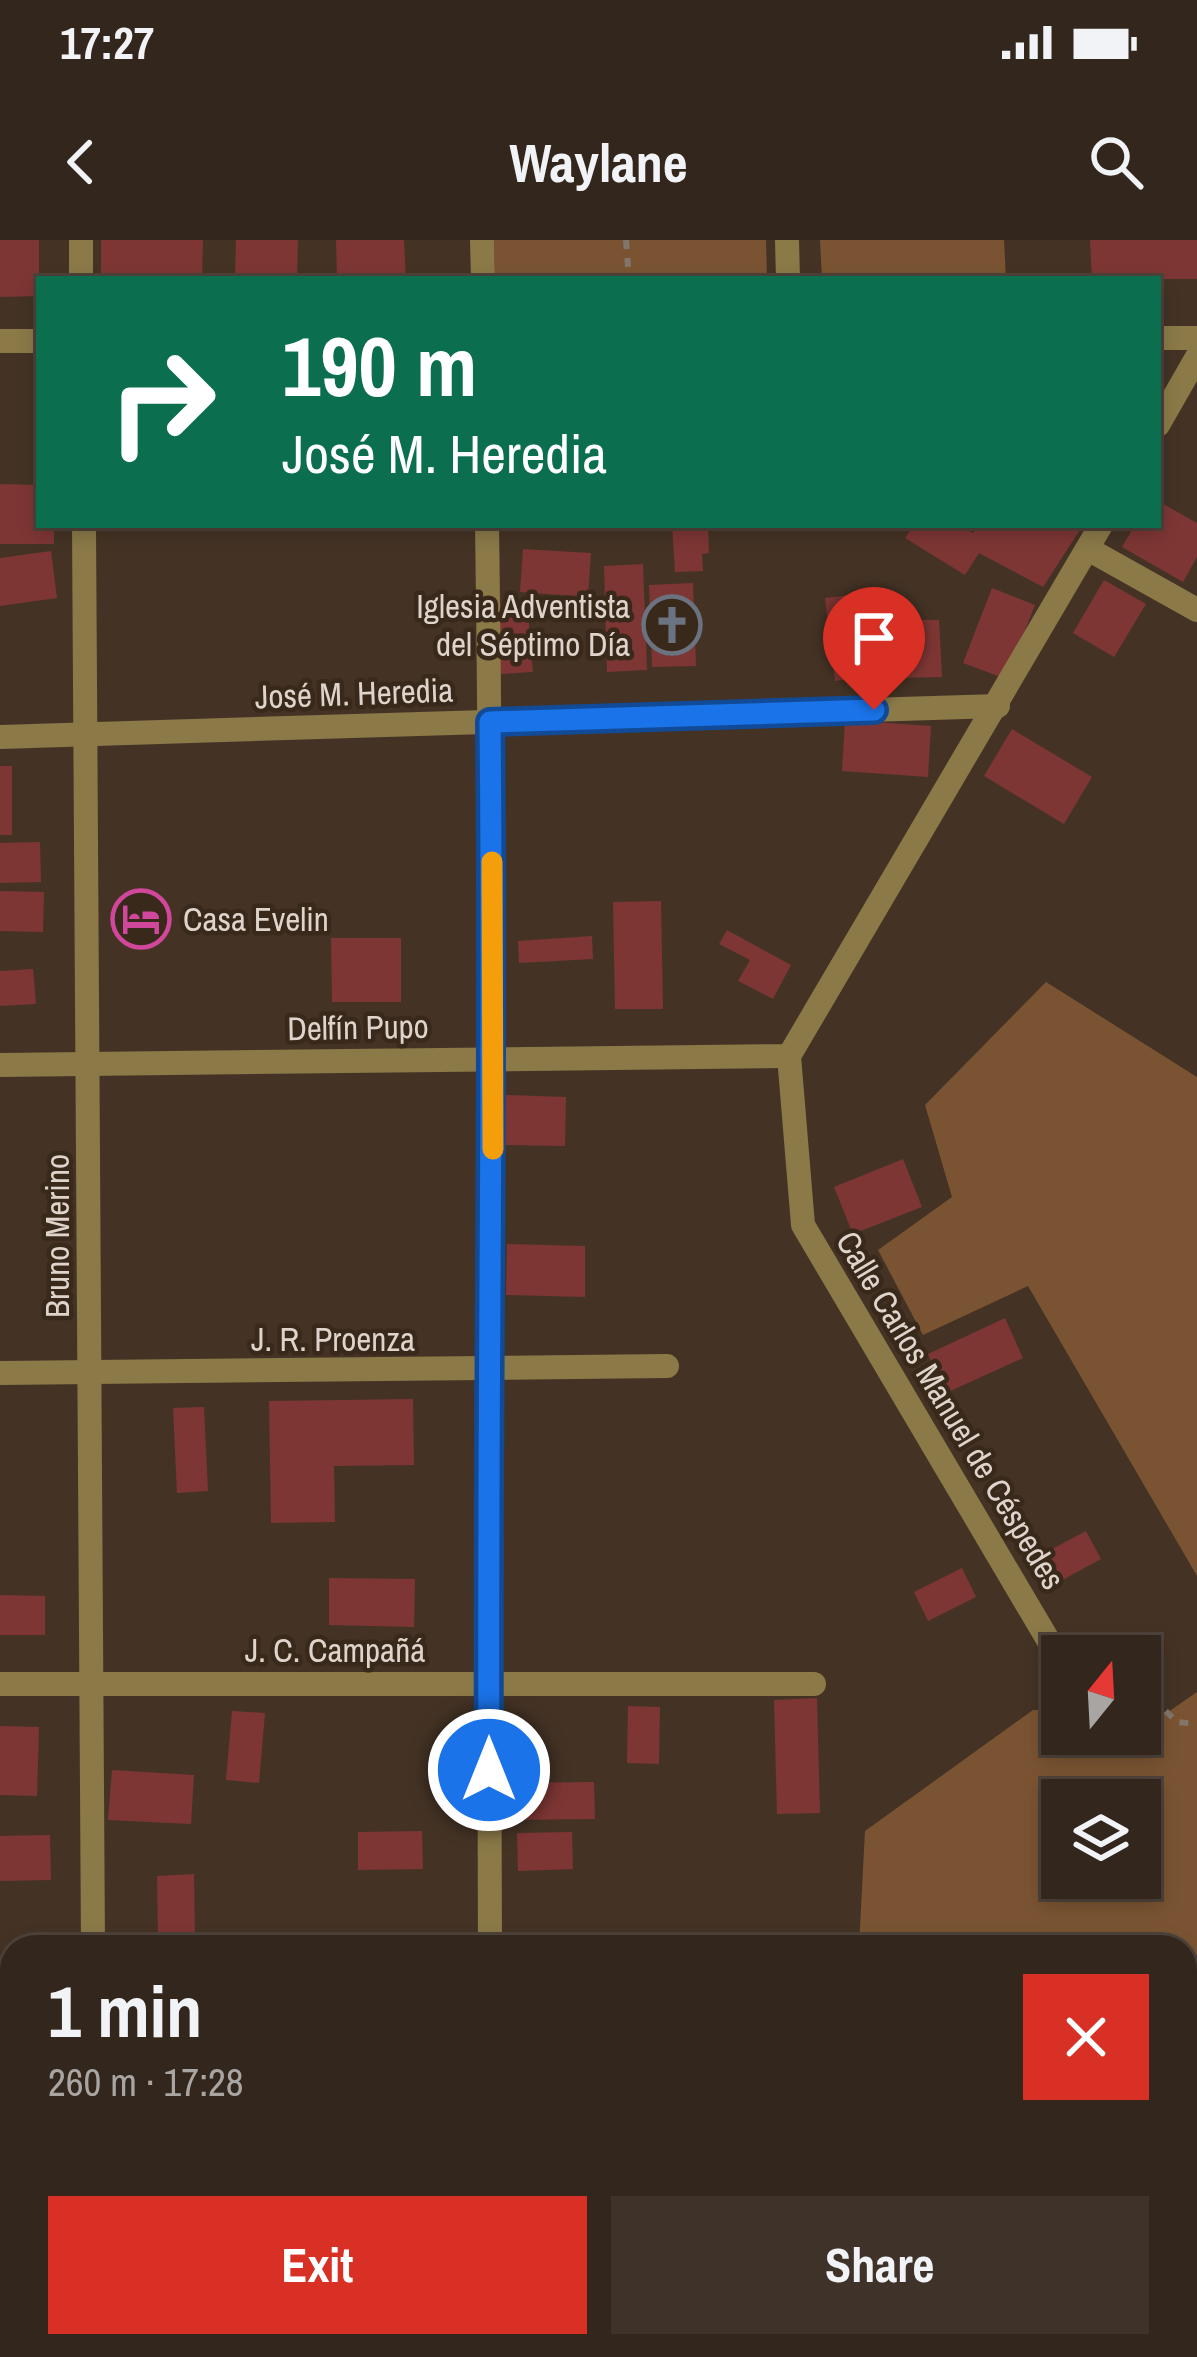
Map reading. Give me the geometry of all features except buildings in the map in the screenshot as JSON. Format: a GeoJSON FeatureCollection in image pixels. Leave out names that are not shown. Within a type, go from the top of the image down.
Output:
{"type":"FeatureCollection","features":[{"type":"Feature","properties":{"kind":"street"},"geometry":{"type":"LineString","coordinates":[[80,240],[81,276]]}},
{"type":"Feature","properties":{"kind":"street"},"geometry":{"type":"LineString","coordinates":[[482,240],[483,276]]}},
{"type":"Feature","properties":{"kind":"street"},"geometry":{"type":"LineString","coordinates":[[787,240],[788,276]]}},
{"type":"Feature","properties":{"kind":"street"},"geometry":{"type":"LineString","coordinates":[[1161,338],[1197,338]]}},
{"type":"Feature","properties":{"kind":"street"},"geometry":{"type":"LineString","coordinates":[[0,341],[36,341]]}},
{"type":"Feature","properties":{"kind":"street"},"geometry":{"type":"LineString","coordinates":[[1161,420],[1197,357]]}},
{"type":"Feature","properties":{"kind":"street","name":"Bruno Merino"},"geometry":{"type":"LineString","coordinates":[[84,528],[93,1935]]}},
{"type":"Feature","properties":{"kind":"street"},"geometry":{"type":"LineString","coordinates":[[487,528],[495,1057],[488,1372],[490,1935]]}},
{"type":"Feature","properties":{"kind":"street"},"geometry":{"type":"LineString","coordinates":[[789,1056],[1099,528]]}},
{"type":"Feature","properties":{"kind":"street"},"geometry":{"type":"LineString","coordinates":[[1088,549],[1197,610]]}},
{"type":"Feature","properties":{"kind":"street","name":"José M. Heredia"},"geometry":{"type":"LineString","coordinates":[[0,736],[998,706]]}},
{"type":"Feature","properties":{"kind":"street","name":"Delfín Pupo"},"geometry":{"type":"LineString","coordinates":[[0,1065],[789,1056]]}},
{"type":"Feature","properties":{"kind":"street","name":"Calle Carlos Manuel de Céspedes"},"geometry":{"type":"LineString","coordinates":[[789,1056],[803,1225],[1045,1635]]}},
{"type":"Feature","properties":{"kind":"street","name":"J. R. Proenza"},"geometry":{"type":"LineString","coordinates":[[0,1372],[488,1372],[667,1366]]}},
{"type":"Feature","properties":{"kind":"street","name":"J. C. Campañá"},"geometry":{"type":"LineString","coordinates":[[0,1684],[814,1684]]}},
{"type":"Feature","properties":{"kind":"path"},"geometry":{"type":"LineString","coordinates":[[626,240],[629,276]]}},
{"type":"Feature","properties":{"kind":"path"},"geometry":{"type":"LineString","coordinates":[[1161,1706],[1178,1722],[1197,1724]]}},
{"type":"Feature","properties":{"kind":"shaded area"},"geometry":{"type":"Polygon","coordinates":[[[494,240],[766,240],[767,276],[495,276],[494,240]]]}},
{"type":"Feature","properties":{"kind":"shaded area"},"geometry":{"type":"Polygon","coordinates":[[[820,240],[1004,240],[1006,276],[822,276],[820,240]]]}},
{"type":"Feature","properties":{"kind":"shaded area"},"geometry":{"type":"Polygon","coordinates":[[[1046,982],[1197,1077],[1197,1576],[1028,1286],[923,1335],[878,1250],[952,1197],[925,1105],[1046,982]]]}},
{"type":"Feature","properties":{"kind":"shaded area"},"geometry":{"type":"Polygon","coordinates":[[[1197,1692],[1197,1935],[860,1935],[865,1831],[1033,1710],[1041,1710],[1041,1755],[1161,1755],[1161,1712],[1197,1692]]]}},
{"type":"Feature","properties":{"kind":"slow traffic"},"geometry":{"type":"LineString","coordinates":[[492,862],[493,1149]]}},
{"type":"Feature","properties":{"kind":"place","name":"Iglesia Adventista del Séptimo Día"},"geometry":{"type":"Point","coordinates":[672,625]}},
{"type":"Feature","properties":{"kind":"place","name":"Casa Evelin"},"geometry":{"type":"Point","coordinates":[141,919]}},
{"type":"Feature","properties":{"kind":"route"},"geometry":{"type":"LineString","coordinates":[[489,1770],[488,1372],[495,1057],[490,722],[874,710]]}}]}
